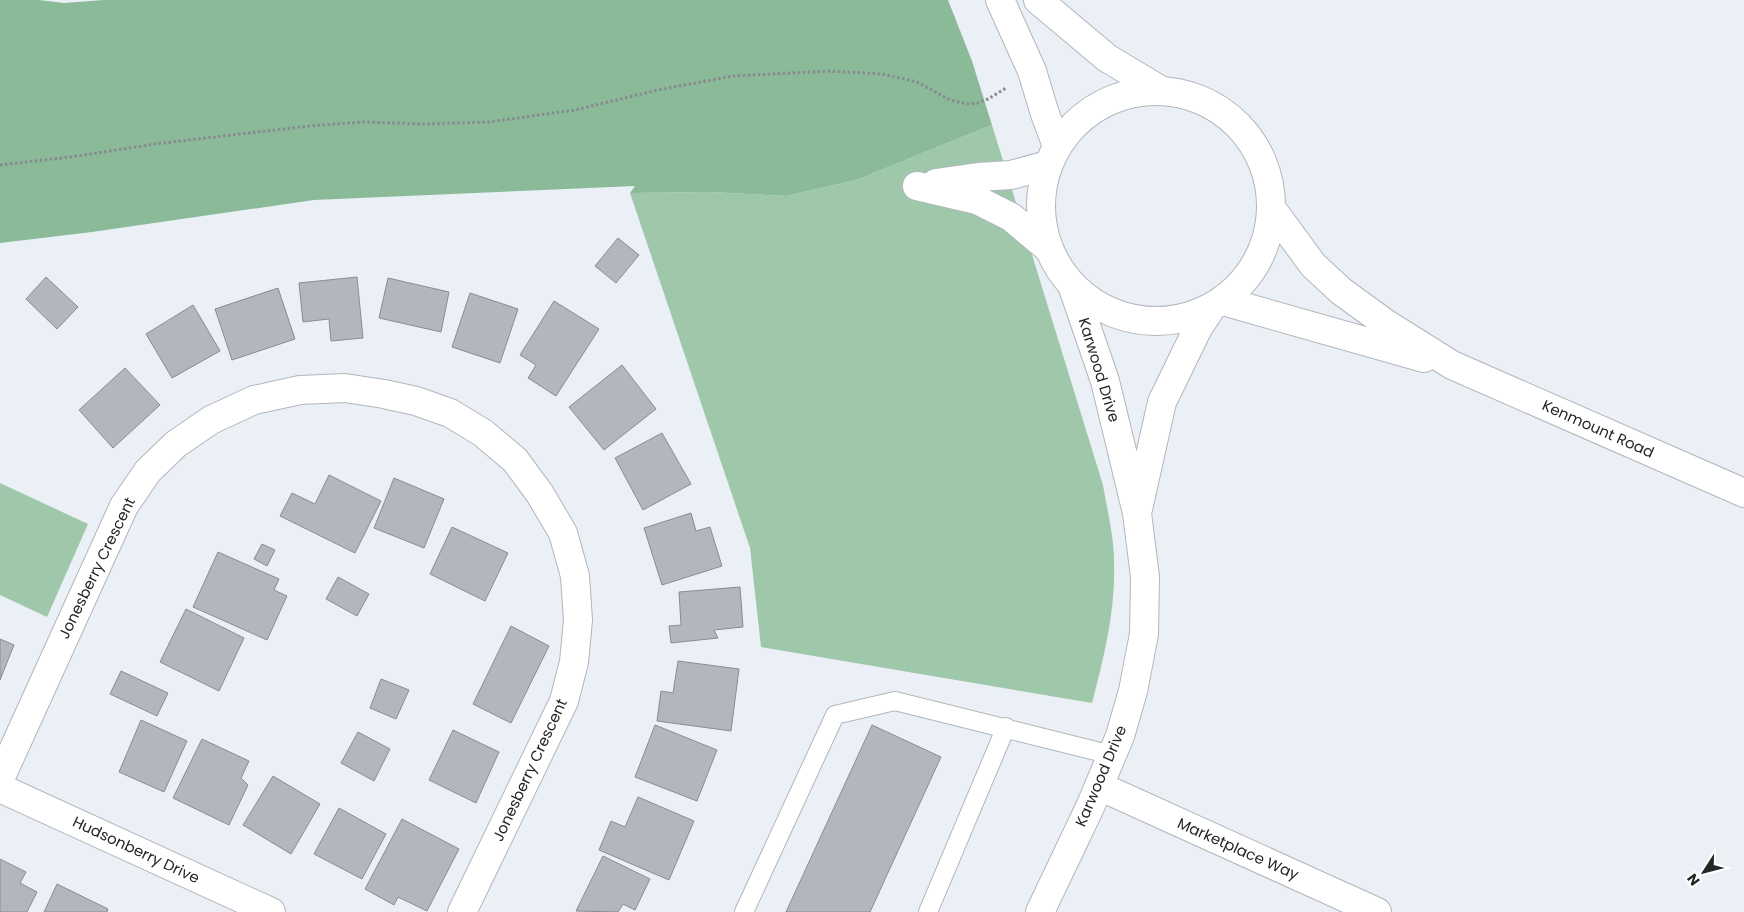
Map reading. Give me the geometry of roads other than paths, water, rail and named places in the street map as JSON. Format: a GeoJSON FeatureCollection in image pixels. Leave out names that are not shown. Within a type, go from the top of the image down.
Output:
{"type":"FeatureCollection","features":[{"type":"Feature","properties":{"kind":"main road"},"geometry":{"type":"LineString","coordinates":[[1000,0],[1032,71],[1045,114],[1053,156]]}},
{"type":"Feature","properties":{"kind":"main road"},"geometry":{"type":"LineString","coordinates":[[1038,0],[1108,58],[1162,91]]}},
{"type":"Feature","properties":{"kind":"main road"},"geometry":{"type":"LineString","coordinates":[[1162,91],[1186,95],[1210,104],[1231,118],[1248,137],[1262,159],[1270,183],[1272,209],[1265,244],[1253,270],[1240,286],[1217,304],[1191,316],[1170,321],[1149,321],[1127,318],[1107,311],[1072,285],[1059,268],[1049,249],[1043,228],[1042,185],[1053,156],[1069,130],[1085,116],[1102,104],[1121,96],[1162,91]]}},
{"type":"Feature","properties":{"kind":"main road"},"geometry":{"type":"LineString","coordinates":[[1049,249],[1011,217],[977,200],[917,186],[978,177],[1011,175],[1053,156]]}},
{"type":"Feature","properties":{"kind":"main road","name":"Kenmount Road"},"geometry":{"type":"LineString","coordinates":[[1272,209],[1313,265],[1341,291],[1385,323],[1452,365],[1744,493]]}},
{"type":"Feature","properties":{"kind":"main road","name":"Karwood Drive"},"geometry":{"type":"LineString","coordinates":[[1040,912],[1099,786],[1120,736],[1144,634],[1145,577],[1137,513],[1105,381],[1072,285]]}},
{"type":"Feature","properties":{"kind":"main road","name":"Kenmount Road"},"geometry":{"type":"LineString","coordinates":[[1217,304],[1452,365]]}},
{"type":"Feature","properties":{"kind":"main road","name":"Karwood Drive"},"geometry":{"type":"LineString","coordinates":[[1137,513],[1162,402],[1194,336],[1217,304]]}},
{"type":"Feature","properties":{"kind":"main road","name":"Jonesberry Crescent"},"geometry":{"type":"LineString","coordinates":[[0,779],[124,506],[148,471],[176,444],[211,420],[254,400],[300,390],[344,388],[416,401],[450,413],[483,434],[515,460],[540,494],[563,533],[575,576],[578,628],[574,662],[564,701],[462,912]]}},
{"type":"Feature","properties":{"kind":"main road","name":"Marketplace Way"},"geometry":{"type":"LineString","coordinates":[[1099,786],[1376,912]]}},
{"type":"Feature","properties":{"kind":"main road","name":"Hudsonberry Drive"},"geometry":{"type":"LineString","coordinates":[[0,788],[271,912]]}},
{"type":"Feature","properties":{"kind":"lane"},"geometry":{"type":"LineString","coordinates":[[744,912],[835,715],[895,701],[1112,755]]}},
{"type":"Feature","properties":{"kind":"lane"},"geometry":{"type":"LineString","coordinates":[[928,912],[1006,728]]}}]}
